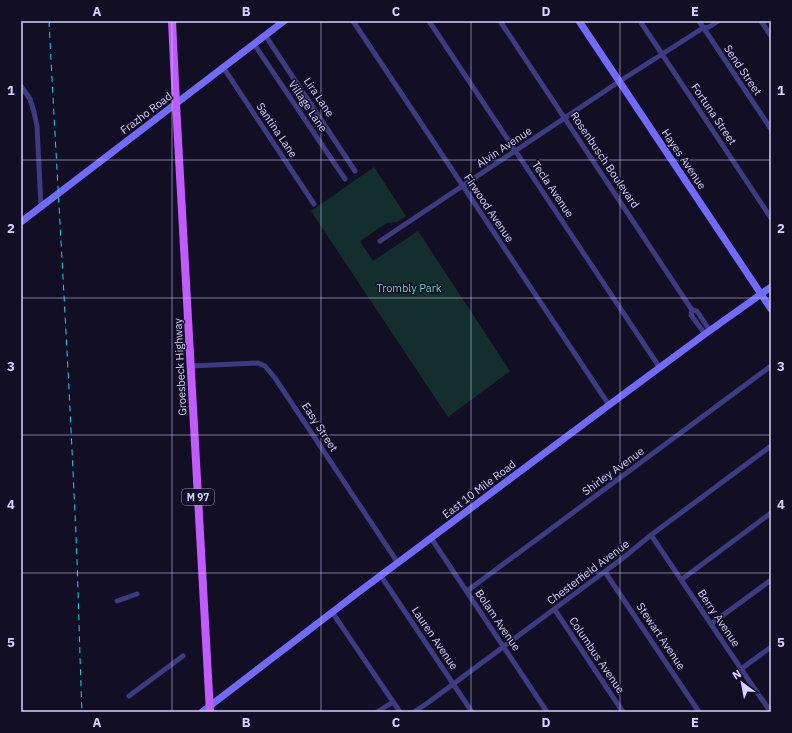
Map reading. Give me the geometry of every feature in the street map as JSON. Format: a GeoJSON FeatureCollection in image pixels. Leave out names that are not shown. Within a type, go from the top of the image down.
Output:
{"type":"FeatureCollection","features":[{"type":"Feature","properties":{"kind":"main road","name":"Groesbeck Highway"},"geometry":{"type":"LineString","coordinates":[[172,21],[210,709]]}},
{"type":"Feature","properties":{"kind":"main road","name":"Frazho Road"},"geometry":{"type":"LineString","coordinates":[[21,222],[284,21]]}},
{"type":"Feature","properties":{"kind":"main road","name":"Hayes Avenue"},"geometry":{"type":"LineString","coordinates":[[579,21],[771,309]]}},
{"type":"Feature","properties":{"kind":"main road","name":"East 10 Mile Road"},"geometry":{"type":"LineString","coordinates":[[202,712],[210,709],[332,612],[609,405],[771,287]]}},
{"type":"Feature","properties":{"kind":"street","name":"Firwood Avenue"},"geometry":{"type":"LineString","coordinates":[[353,21],[609,405]]}},
{"type":"Feature","properties":{"kind":"street","name":"Tecla Avenue"},"geometry":{"type":"LineString","coordinates":[[429,21],[660,368]]}},
{"type":"Feature","properties":{"kind":"street","name":"Rosenbusch Boulevard"},"geometry":{"type":"LineString","coordinates":[[500,21],[692,310],[691,315],[707,333]]}},
{"type":"Feature","properties":{"kind":"street","name":"Fortuna Street"},"geometry":{"type":"LineString","coordinates":[[640,21],[771,218]]}},
{"type":"Feature","properties":{"kind":"street","name":"Send Street"},"geometry":{"type":"LineString","coordinates":[[699,21],[771,129]]}},
{"type":"Feature","properties":{"kind":"street","name":"Alvin Avenue"},"geometry":{"type":"LineString","coordinates":[[380,241],[620,81],[703,28],[718,21]]}},
{"type":"Feature","properties":{"kind":"street"},"geometry":{"type":"LineString","coordinates":[[761,21],[771,36]]}},
{"type":"Feature","properties":{"kind":"street","name":"Lira Lane"},"geometry":{"type":"LineString","coordinates":[[265,35],[355,171]]}},
{"type":"Feature","properties":{"kind":"street","name":"Village Lane"},"geometry":{"type":"LineString","coordinates":[[254,44],[345,179]]}},
{"type":"Feature","properties":{"kind":"street","name":"Santina Lane"},"geometry":{"type":"LineString","coordinates":[[223,67],[314,204]]}},
{"type":"Feature","properties":{"kind":"street"},"geometry":{"type":"LineString","coordinates":[[21,86],[30,99],[36,117],[41,206]]}},
{"type":"Feature","properties":{"kind":"street","name":"Easy Street"},"geometry":{"type":"LineString","coordinates":[[191,366],[258,363],[265,366],[299,413],[398,563]]}},
{"type":"Feature","properties":{"kind":"street","name":"Shirley Avenue"},"geometry":{"type":"LineString","coordinates":[[467,591],[771,366]]}},
{"type":"Feature","properties":{"kind":"street","name":"Chesterfield Avenue"},"geometry":{"type":"LineString","coordinates":[[414,712],[555,610],[637,548],[651,535],[771,446]]}},
{"type":"Feature","properties":{"kind":"street"},"geometry":{"type":"LineString","coordinates":[[681,580],[771,513]]}},
{"type":"Feature","properties":{"kind":"street","name":"Berry Avenue"},"geometry":{"type":"LineString","coordinates":[[651,535],[771,712]]}},
{"type":"Feature","properties":{"kind":"street","name":"Bolam Avenue"},"geometry":{"type":"LineString","coordinates":[[431,538],[547,712]]}},
{"type":"Feature","properties":{"kind":"street","name":"Stewart Avenue"},"geometry":{"type":"LineString","coordinates":[[605,572],[699,712]]}},
{"type":"Feature","properties":{"kind":"street","name":"Lauren Avenue"},"geometry":{"type":"LineString","coordinates":[[381,576],[472,712]]}},
{"type":"Feature","properties":{"kind":"street"},"geometry":{"type":"LineString","coordinates":[[711,624],[771,580]]}},
{"type":"Feature","properties":{"kind":"street"},"geometry":{"type":"LineString","coordinates":[[117,601],[137,594]]}},
{"type":"Feature","properties":{"kind":"street","name":"Columbus Avenue"},"geometry":{"type":"LineString","coordinates":[[555,610],[623,712]]}},
{"type":"Feature","properties":{"kind":"street"},"geometry":{"type":"LineString","coordinates":[[332,612],[400,712]]}},
{"type":"Feature","properties":{"kind":"street"},"geometry":{"type":"LineString","coordinates":[[741,669],[771,647]]}},
{"type":"Feature","properties":{"kind":"street"},"geometry":{"type":"LineString","coordinates":[[129,696],[183,656]]}},
{"type":"Feature","properties":{"kind":"street"},"geometry":{"type":"LineString","coordinates":[[377,712],[393,702]]}},
{"type":"Feature","properties":{"kind":"green space","name":"Trombly Park"},"geometry":{"type":"Polygon","coordinates":[[[374,167],[406,216],[397,222],[387,223],[360,241],[373,261],[418,231],[510,371],[448,417],[311,211],[374,167]]]}},
{"type":"Feature","properties":{"kind":"railway"},"geometry":{"type":"LineString","coordinates":[[49,21],[75,520],[82,712]]}}]}
